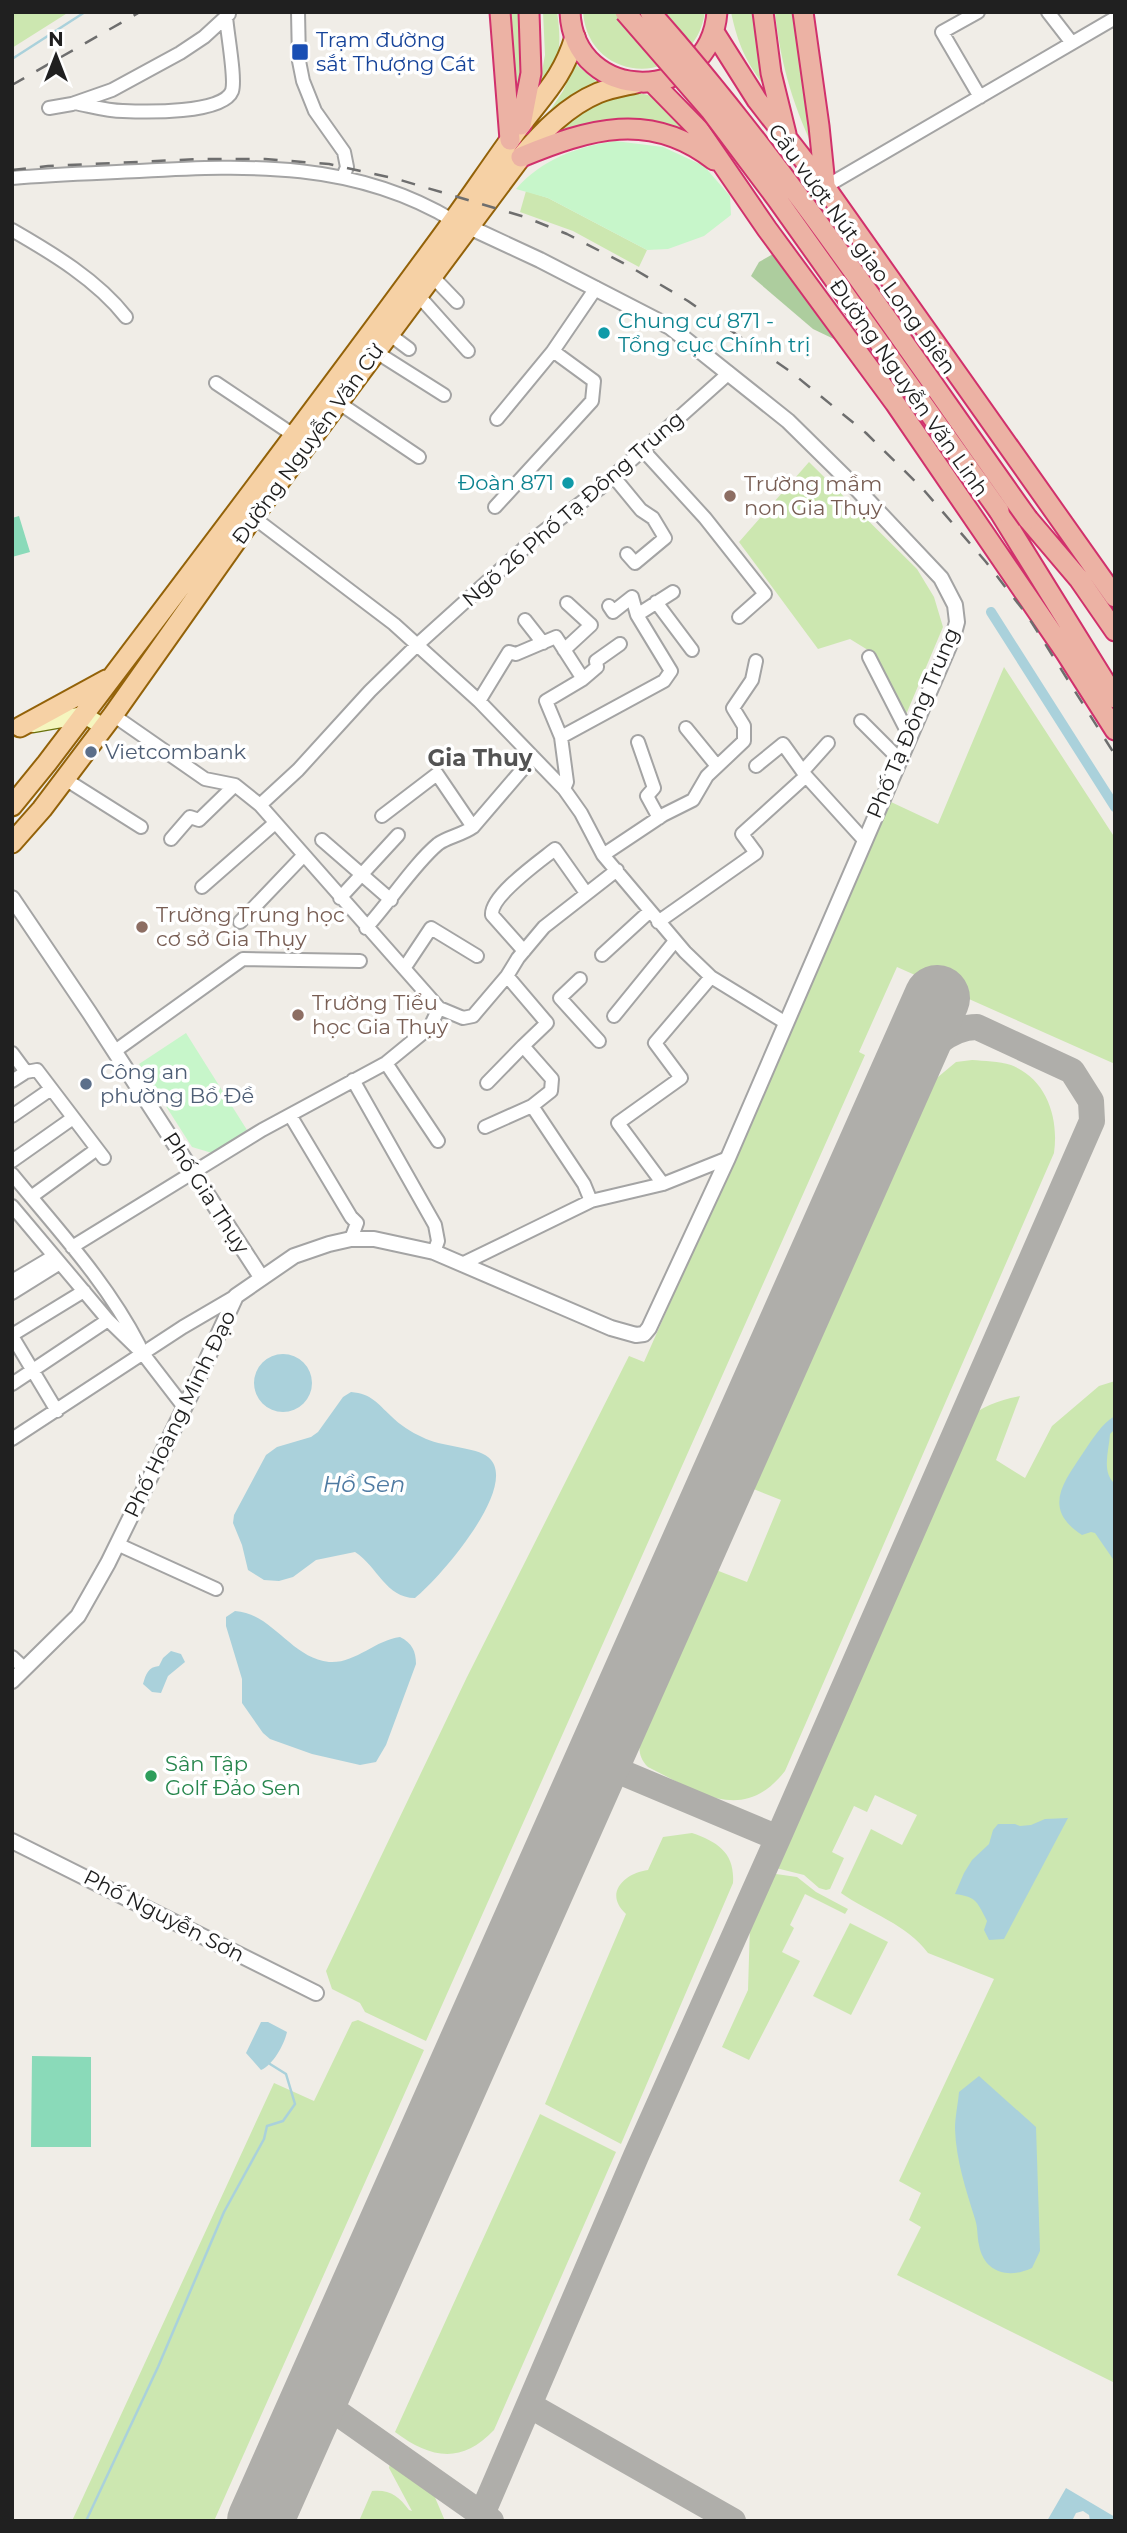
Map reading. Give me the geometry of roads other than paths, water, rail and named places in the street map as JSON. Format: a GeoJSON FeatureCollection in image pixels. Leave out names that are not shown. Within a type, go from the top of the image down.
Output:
{"type":"FeatureCollection","features":[{"type":"Feature","properties":{"kind":"highway"},"geometry":{"type":"LineString","coordinates":[[500,12],[513,130]]}},
{"type":"Feature","properties":{"kind":"highway"},"geometry":{"type":"LineString","coordinates":[[513,130],[531,73],[532,38],[529,12]]}},
{"type":"Feature","properties":{"kind":"highway"},"geometry":{"type":"LineString","coordinates":[[570,12],[575,37],[587,57],[605,73],[644,83],[673,77],[691,66],[705,51],[714,32],[717,12]]}},
{"type":"Feature","properties":{"kind":"highway","name":"Cầu vượt Nút giao Long Biên"},"geometry":{"type":"LineString","coordinates":[[625,12],[711,111],[777,199],[999,511]]}},
{"type":"Feature","properties":{"kind":"highway","name":"Cầu vượt Nút giao Long Biên"},"geometry":{"type":"LineString","coordinates":[[650,12],[689,56],[792,186],[1028,519],[1079,579]]}},
{"type":"Feature","properties":{"kind":"highway"},"geometry":{"type":"LineString","coordinates":[[763,12],[771,72],[792,143]]}},
{"type":"Feature","properties":{"kind":"highway"},"geometry":{"type":"LineString","coordinates":[[803,12],[825,187]]}},
{"type":"Feature","properties":{"kind":"highway"},"geometry":{"type":"LineString","coordinates":[[714,32],[757,100],[825,187],[1115,597]]}},
{"type":"Feature","properties":{"kind":"highway","name":"Đường Nguyễn Văn Linh"},"geometry":{"type":"LineString","coordinates":[[644,83],[699,130],[902,415],[1066,653],[1115,730]]}},
{"type":"Feature","properties":{"kind":"highway"},"geometry":{"type":"LineString","coordinates":[[521,157],[593,131],[624,128],[673,137],[700,149],[726,170]]}},
{"type":"Feature","properties":{"kind":"highway"},"geometry":{"type":"LineString","coordinates":[[741,192],[742,152],[753,142],[766,137],[792,143]]}},
{"type":"Feature","properties":{"kind":"highway"},"geometry":{"type":"LineString","coordinates":[[1048,501],[1079,579],[1115,631]]}},
{"type":"Feature","properties":{"kind":"highway","name":"Đường Nguyễn Văn Linh"},"geometry":{"type":"LineString","coordinates":[[999,511],[1115,698]]}},
{"type":"Feature","properties":{"kind":"main road","name":"Đường Nguyễn Văn Cừ"},"geometry":{"type":"LineString","coordinates":[[12,843],[109,721],[253,517],[432,276],[513,130],[558,78],[569,57],[575,37]]}},
{"type":"Feature","properties":{"kind":"main road","name":"Đường Nguyễn Văn Cừ"},"geometry":{"type":"LineString","coordinates":[[12,806],[295,436],[462,224],[539,136],[581,102],[600,92],[644,83]]}},
{"type":"Feature","properties":{"kind":"main road"},"geometry":{"type":"LineString","coordinates":[[16,728],[51,712],[113,677]]}},
{"type":"Feature","properties":{"kind":"main road"},"geometry":{"type":"LineString","coordinates":[[16,728],[84,715],[109,721]]}},
{"type":"Feature","properties":{"kind":"street"},"geometry":{"type":"LineString","coordinates":[[298,12],[299,61],[303,81],[315,111],[344,152],[347,166],[343,177]]}},
{"type":"Feature","properties":{"kind":"street"},"geometry":{"type":"LineString","coordinates":[[491,12],[498,100],[513,130]]}},
{"type":"Feature","properties":{"kind":"street"},"geometry":{"type":"LineString","coordinates":[[978,12],[954,18],[943,33],[980,97]]}},
{"type":"Feature","properties":{"kind":"street"},"geometry":{"type":"LineString","coordinates":[[1048,12],[1072,43]]}},
{"type":"Feature","properties":{"kind":"street"},"geometry":{"type":"LineString","coordinates":[[75,103],[122,111],[184,110],[207,107],[225,100],[232,91],[233,79],[228,14]]}},
{"type":"Feature","properties":{"kind":"street"},"geometry":{"type":"LineString","coordinates":[[49,108],[75,103],[112,90],[180,53],[204,37],[228,14]]}},
{"type":"Feature","properties":{"kind":"street"},"geometry":{"type":"LineString","coordinates":[[825,187],[1115,18]]}},
{"type":"Feature","properties":{"kind":"street"},"geometry":{"type":"LineString","coordinates":[[12,178],[266,167],[343,177],[407,198],[462,224]]}},
{"type":"Feature","properties":{"kind":"street","name":"Phố Tạ Đông Trung"},"geometry":{"type":"LineString","coordinates":[[462,224],[596,288],[670,327],[788,421],[856,488],[945,584],[955,605],[957,622],[954,638],[728,1158],[653,1321],[644,1334]]}},
{"type":"Feature","properties":{"kind":"street"},"geometry":{"type":"LineString","coordinates":[[12,230],[45,249],[86,280],[116,304],[125,317]]}},
{"type":"Feature","properties":{"kind":"street"},"geometry":{"type":"LineString","coordinates":[[432,276],[457,302]]}},
{"type":"Feature","properties":{"kind":"street"},"geometry":{"type":"LineString","coordinates":[[497,419],[553,351],[596,288]]}},
{"type":"Feature","properties":{"kind":"street"},"geometry":{"type":"LineString","coordinates":[[418,295],[468,351]]}},
{"type":"Feature","properties":{"kind":"street"},"geometry":{"type":"LineString","coordinates":[[389,334],[409,349]]}},
{"type":"Feature","properties":{"kind":"street"},"geometry":{"type":"LineString","coordinates":[[495,507],[592,401],[594,382],[553,351]]}},
{"type":"Feature","properties":{"kind":"street"},"geometry":{"type":"LineString","coordinates":[[376,352],[444,395]]}},
{"type":"Feature","properties":{"kind":"street","name":"Ngõ 26 Phố Tạ Đông Trung"},"geometry":{"type":"LineString","coordinates":[[260,805],[298,770],[370,691],[417,645],[540,534],[577,508],[729,373]]}},
{"type":"Feature","properties":{"kind":"street"},"geometry":{"type":"LineString","coordinates":[[216,383],[295,436]]}},
{"type":"Feature","properties":{"kind":"street"},"geometry":{"type":"LineString","coordinates":[[340,403],[419,457]]}},
{"type":"Feature","properties":{"kind":"street"},"geometry":{"type":"LineString","coordinates":[[642,449],[721,537],[765,594],[739,617]]}},
{"type":"Feature","properties":{"kind":"street"},"geometry":{"type":"LineString","coordinates":[[612,477],[641,510],[653,518],[664,538],[635,563],[627,554]]}},
{"type":"Feature","properties":{"kind":"street"},"geometry":{"type":"LineString","coordinates":[[253,517],[394,624],[479,702],[564,789],[581,813],[603,855],[675,941],[710,977],[786,1023]]}},
{"type":"Feature","properties":{"kind":"street"},"geometry":{"type":"LineString","coordinates":[[637,615],[673,592]]}},
{"type":"Feature","properties":{"kind":"street"},"geometry":{"type":"LineString","coordinates":[[561,737],[664,681],[671,671],[637,615],[632,597],[613,612],[609,606]]}},
{"type":"Feature","properties":{"kind":"street"},"geometry":{"type":"LineString","coordinates":[[656,602],[692,650]]}},
{"type":"Feature","properties":{"kind":"street"},"geometry":{"type":"LineString","coordinates":[[564,650],[591,625],[567,603]]}},
{"type":"Feature","properties":{"kind":"street"},"geometry":{"type":"LineString","coordinates":[[525,620],[543,643]]}},
{"type":"Feature","properties":{"kind":"street"},"geometry":{"type":"LineString","coordinates":[[479,702],[509,652],[516,654],[556,637],[583,679]]}},
{"type":"Feature","properties":{"kind":"street"},"geometry":{"type":"LineString","coordinates":[[564,789],[567,782],[561,737],[546,701],[583,679],[597,667],[596,661],[620,644]]}},
{"type":"Feature","properties":{"kind":"street"},"geometry":{"type":"LineString","coordinates":[[869,657],[910,737]]}},
{"type":"Feature","properties":{"kind":"street"},"geometry":{"type":"LineString","coordinates":[[603,855],[692,800],[706,776],[744,741],[744,726],[733,708],[752,680],[756,662]]}},
{"type":"Feature","properties":{"kind":"street"},"geometry":{"type":"LineString","coordinates":[[109,721],[205,779],[235,785],[260,805],[439,1008],[463,1018],[474,1016],[544,927],[617,870]]}},
{"type":"Feature","properties":{"kind":"street"},"geometry":{"type":"LineString","coordinates":[[861,721],[900,760]]}},
{"type":"Feature","properties":{"kind":"street"},"geometry":{"type":"LineString","coordinates":[[686,729],[717,765]]}},
{"type":"Feature","properties":{"kind":"street"},"geometry":{"type":"LineString","coordinates":[[638,742],[654,788],[647,796],[659,818]]}},
{"type":"Feature","properties":{"kind":"street"},"geometry":{"type":"LineString","coordinates":[[602,955],[654,917],[756,853],[742,834],[804,774],[828,743]]}},
{"type":"Feature","properties":{"kind":"street"},"geometry":{"type":"LineString","coordinates":[[756,766],[783,744],[804,774],[864,840]]}},
{"type":"Feature","properties":{"kind":"street"},"geometry":{"type":"LineString","coordinates":[[366,928],[422,860],[440,842],[461,835],[472,827],[533,757]]}},
{"type":"Feature","properties":{"kind":"street"},"geometry":{"type":"LineString","coordinates":[[382,816],[437,774],[472,827]]}},
{"type":"Feature","properties":{"kind":"street"},"geometry":{"type":"LineString","coordinates":[[65,779],[141,827]]}},
{"type":"Feature","properties":{"kind":"street"},"geometry":{"type":"LineString","coordinates":[[172,839],[190,817],[198,820],[235,785]]}},
{"type":"Feature","properties":{"kind":"street"},"geometry":{"type":"LineString","coordinates":[[202,887],[275,823]]}},
{"type":"Feature","properties":{"kind":"street"},"geometry":{"type":"LineString","coordinates":[[340,898],[398,835]]}},
{"type":"Feature","properties":{"kind":"street"},"geometry":{"type":"LineString","coordinates":[[322,840],[391,900]]}},
{"type":"Feature","properties":{"kind":"street"},"geometry":{"type":"LineString","coordinates":[[524,951],[492,915],[491,909],[516,881],[555,849],[586,893]]}},
{"type":"Feature","properties":{"kind":"street"},"geometry":{"type":"LineString","coordinates":[[240,922],[303,856]]}},
{"type":"Feature","properties":{"kind":"street","name":"Phố Gia Thụy"},"geometry":{"type":"LineString","coordinates":[[12,898],[261,1277]]}},
{"type":"Feature","properties":{"kind":"street"},"geometry":{"type":"LineString","coordinates":[[405,967],[431,928],[477,956]]}},
{"type":"Feature","properties":{"kind":"street"},"geometry":{"type":"LineString","coordinates":[[614,1016],[675,941]]}},
{"type":"Feature","properties":{"kind":"street"},"geometry":{"type":"LineString","coordinates":[[115,1051],[243,959],[360,961]]}},
{"type":"Feature","properties":{"kind":"street"},"geometry":{"type":"LineString","coordinates":[[507,976],[547,1023]]}},
{"type":"Feature","properties":{"kind":"street"},"geometry":{"type":"LineString","coordinates":[[663,1184],[618,1123],[681,1078],[655,1043],[710,977]]}},
{"type":"Feature","properties":{"kind":"street"},"geometry":{"type":"LineString","coordinates":[[580,979],[560,998],[598,1041]]}},
{"type":"Feature","properties":{"kind":"street"},"geometry":{"type":"LineString","coordinates":[[487,1083],[547,1023],[568,1007]]}},
{"type":"Feature","properties":{"kind":"street"},"geometry":{"type":"LineString","coordinates":[[72,1247],[192,1172],[386,1063],[430,1027],[439,1008]]}},
{"type":"Feature","properties":{"kind":"street"},"geometry":{"type":"LineString","coordinates":[[485,1127],[532,1106],[551,1091],[552,1079],[523,1046]]}},
{"type":"Feature","properties":{"kind":"street"},"geometry":{"type":"LineString","coordinates":[[12,1053],[26,1072]]}},
{"type":"Feature","properties":{"kind":"street"},"geometry":{"type":"LineString","coordinates":[[386,1063],[438,1141]]}},
{"type":"Feature","properties":{"kind":"street"},"geometry":{"type":"LineString","coordinates":[[12,1081],[26,1072],[37,1070],[100,1153],[31,1197]]}},
{"type":"Feature","properties":{"kind":"street"},"geometry":{"type":"LineString","coordinates":[[353,1080],[435,1225],[438,1241],[434,1252]]}},
{"type":"Feature","properties":{"kind":"street"},"geometry":{"type":"LineString","coordinates":[[12,1116],[51,1089]]}},
{"type":"Feature","properties":{"kind":"street"},"geometry":{"type":"LineString","coordinates":[[532,1106],[584,1184],[591,1200]]}},
{"type":"Feature","properties":{"kind":"street"},"geometry":{"type":"LineString","coordinates":[[290,1115],[357,1223],[351,1240]]}},
{"type":"Feature","properties":{"kind":"street"},"geometry":{"type":"LineString","coordinates":[[12,1161],[74,1118]]}},
{"type":"Feature","properties":{"kind":"street"},"geometry":{"type":"LineString","coordinates":[[462,1264],[591,1200],[663,1184],[728,1158]]}},
{"type":"Feature","properties":{"kind":"street"},"geometry":{"type":"LineString","coordinates":[[12,1174],[121,1310],[145,1355],[184,1407]]}},
{"type":"Feature","properties":{"kind":"street"},"geometry":{"type":"LineString","coordinates":[[12,1206],[108,1320],[145,1355]]}},
{"type":"Feature","properties":{"kind":"street","name":"Phố Hoàng Minh Đạo"},"geometry":{"type":"LineString","coordinates":[[12,1681],[78,1616],[117,1544],[236,1296],[294,1256],[351,1240],[385,1241],[434,1252],[611,1328],[636,1335],[644,1334]]}},
{"type":"Feature","properties":{"kind":"street"},"geometry":{"type":"LineString","coordinates":[[12,1281],[57,1259]]}},
{"type":"Feature","properties":{"kind":"street"},"geometry":{"type":"LineString","coordinates":[[12,1293],[57,1259]]}},
{"type":"Feature","properties":{"kind":"street"},"geometry":{"type":"LineString","coordinates":[[57,1410],[12,1336],[84,1291]]}},
{"type":"Feature","properties":{"kind":"street"},"geometry":{"type":"LineString","coordinates":[[12,1439],[236,1296]]}},
{"type":"Feature","properties":{"kind":"street"},"geometry":{"type":"LineString","coordinates":[[12,1384],[108,1320]]}},
{"type":"Feature","properties":{"kind":"street"},"geometry":{"type":"LineString","coordinates":[[117,1544],[216,1589]]}},
{"type":"Feature","properties":{"kind":"street"},"geometry":{"type":"LineString","coordinates":[[12,1657],[25,1669]]}},
{"type":"Feature","properties":{"kind":"street","name":"Phố Nguyễn Sơn"},"geometry":{"type":"LineString","coordinates":[[12,1841],[316,1993]]}},
{"type":"Feature","properties":{"kind":"water"},"geometry":{"type":"Polygon","coordinates":[[[277,1354],[289,1354],[304,1362],[312,1377],[312,1389],[304,1404],[289,1412],[277,1412],[262,1404],[254,1389],[254,1377],[262,1362],[277,1354]]]}},
{"type":"Feature","properties":{"kind":"water","name":"Hồ Sen"},"geometry":{"type":"Polygon","coordinates":[[[351,1392],[369,1397],[394,1419],[422,1437],[483,1454],[496,1470],[494,1488],[473,1530],[441,1572],[415,1598],[396,1593],[355,1552],[316,1560],[293,1577],[279,1581],[264,1580],[248,1570],[233,1523],[234,1515],[266,1455],[277,1447],[311,1437],[318,1432],[343,1397],[351,1392]]]}},
{"type":"Feature","properties":{"kind":"water"},"geometry":{"type":"Polygon","coordinates":[[[1115,1416],[1115,1429],[1110,1434],[1107,1467],[1115,1484],[1115,1562],[1095,1533],[1082,1535],[1062,1515],[1059,1506],[1063,1485],[1069,1475],[1097,1433],[1115,1416]]]}},
{"type":"Feature","properties":{"kind":"water"},"geometry":{"type":"Polygon","coordinates":[[[235,1611],[260,1619],[303,1653],[329,1662],[348,1659],[382,1642],[400,1637],[410,1645],[416,1664],[386,1745],[376,1762],[360,1765],[312,1754],[270,1739],[263,1733],[242,1703],[242,1679],[226,1626],[226,1617],[235,1611]]]}},
{"type":"Feature","properties":{"kind":"water"},"geometry":{"type":"Polygon","coordinates":[[[171,1651],[181,1654],[185,1662],[168,1676],[161,1693],[152,1692],[143,1684],[146,1674],[150,1669],[159,1666],[171,1651]]]}},
{"type":"Feature","properties":{"kind":"water"},"geometry":{"type":"Polygon","coordinates":[[[1068,1818],[1004,1939],[989,1940],[984,1930],[987,1921],[978,1905],[968,1897],[955,1894],[972,1860],[989,1844],[998,1824],[1020,1826],[1045,1819],[1068,1818]]]}},
{"type":"Feature","properties":{"kind":"water"},"geometry":{"type":"Polygon","coordinates":[[[261,2022],[268,2022],[287,2032],[277,2054],[270,2064],[261,2070],[246,2053],[261,2022]]]}},
{"type":"Feature","properties":{"kind":"water"},"geometry":{"type":"Polygon","coordinates":[[[979,2076],[1036,2127],[1040,2251],[1032,2268],[1015,2273],[999,2271],[986,2262],[979,2245],[976,2222],[959,2163],[955,2129],[959,2092],[979,2076]]]}},
{"type":"Feature","properties":{"kind":"water"},"geometry":{"type":"Polygon","coordinates":[[[1066,2488],[1115,2517],[1115,2521],[1090,2521],[1089,2515],[1083,2511],[1076,2513],[1072,2521],[1047,2521],[1066,2488]]]}},
{"type":"Feature","properties":{"kind":"waterway"},"geometry":{"type":"LineString","coordinates":[[12,59],[85,12]]}},
{"type":"Feature","properties":{"kind":"waterway"},"geometry":{"type":"LineString","coordinates":[[991,612],[1115,807]]}},
{"type":"Feature","properties":{"kind":"waterway"},"geometry":{"type":"LineString","coordinates":[[86,2521],[158,2367],[224,2212],[264,2139],[267,2126],[283,2121],[295,2104],[286,2074],[270,2064]]}},
{"type":"Feature","properties":{"kind":"railway"},"geometry":{"type":"LineString","coordinates":[[12,85],[140,12]]}},
{"type":"Feature","properties":{"kind":"railway"},"geometry":{"type":"LineString","coordinates":[[12,170],[201,159],[265,159],[329,164],[397,179],[525,217],[567,234],[627,265],[688,301],[791,372],[866,433],[922,488],[986,562],[1027,615],[1115,755]]}},
{"type":"Feature","properties":{"kind":"place","name":"Trạm đường sắt Thượng Cát"},"geometry":{"type":"Point","coordinates":[300,52]}},
{"type":"Feature","properties":{"kind":"place","name":"Chung cư 871 - Tổng cục Chính trị"},"geometry":{"type":"Point","coordinates":[604,333]}},
{"type":"Feature","properties":{"kind":"place","name":"Đoàn 871"},"geometry":{"type":"Point","coordinates":[568,483]}},
{"type":"Feature","properties":{"kind":"place","name":"Trường mầm non Gia Thụy"},"geometry":{"type":"Point","coordinates":[730,496]}},
{"type":"Feature","properties":{"kind":"place","name":"Vietcombank"},"geometry":{"type":"Point","coordinates":[91,752]}},
{"type":"Feature","properties":{"kind":"place","name":"Trường Trung học cơ sở Gia Thụy"},"geometry":{"type":"Point","coordinates":[142,927]}},
{"type":"Feature","properties":{"kind":"place","name":"Trường Tiểu học Gia Thụy"},"geometry":{"type":"Point","coordinates":[298,1015]}},
{"type":"Feature","properties":{"kind":"place","name":"Công an phường Bồ Đề"},"geometry":{"type":"Point","coordinates":[86,1084]}},
{"type":"Feature","properties":{"kind":"place","name":"Sân Tập Golf Đảo Sen"},"geometry":{"type":"Point","coordinates":[151,1776]}},
{"type":"Feature","properties":{"kind":"district","name":"Gia Thuỵ"},"geometry":{"type":"Point","coordinates":[480,758]}}]}
